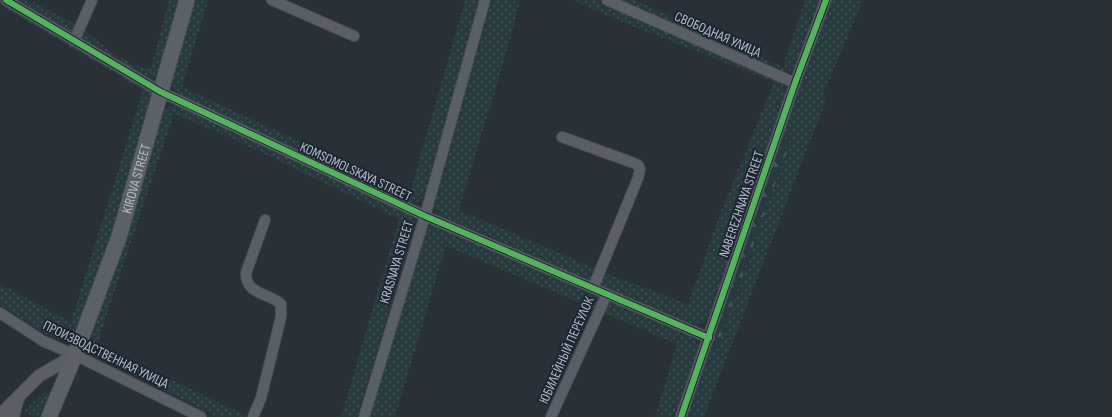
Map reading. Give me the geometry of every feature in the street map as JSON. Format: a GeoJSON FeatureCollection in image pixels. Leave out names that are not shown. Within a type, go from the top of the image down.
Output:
{"type":"FeatureCollection","features":[{"type":"Feature","properties":{"kind":"main road","name":"KIROVA STREET"},"geometry":{"type":"LineString","coordinates":[[49,417],[75,355],[119,237],[187,0]]}},
{"type":"Feature","properties":{"kind":"street","name":"KOMSOMOLSKAYA STREET"},"geometry":{"type":"LineString","coordinates":[[6,0],[161,92],[425,216],[709,338]]}},
{"type":"Feature","properties":{"kind":"street"},"geometry":{"type":"LineString","coordinates":[[74,41],[92,0]]}},
{"type":"Feature","properties":{"kind":"street"},"geometry":{"type":"LineString","coordinates":[[272,0],[354,36]]}},
{"type":"Feature","properties":{"kind":"street","name":"KRASNAYA STREET"},"geometry":{"type":"LineString","coordinates":[[364,417],[425,216],[486,0]]}},
{"type":"Feature","properties":{"kind":"street","name":"СВОБОДНАЯ УЛИЦА"},"geometry":{"type":"LineString","coordinates":[[607,0],[795,83]]}},
{"type":"Feature","properties":{"kind":"street","name":"NABEREZHNAYA STREET"},"geometry":{"type":"LineString","coordinates":[[681,417],[795,83],[826,0]]}},
{"type":"Feature","properties":{"kind":"street"},"geometry":{"type":"LineString","coordinates":[[562,137],[631,162],[638,165],[640,169],[638,178],[593,288]]}},
{"type":"Feature","properties":{"kind":"street"},"geometry":{"type":"LineString","coordinates":[[253,417],[261,398],[281,317],[281,304],[275,299],[249,288],[246,281],[246,273],[264,220]]}},
{"type":"Feature","properties":{"kind":"street","name":"ЮБИЛЕЙНЫЙ ПЕРЕУЛОК"},"geometry":{"type":"LineString","coordinates":[[551,417],[607,294]]}},
{"type":"Feature","properties":{"kind":"street","name":"ПРОИЗВОДСТВЕННАЯ УЛИЦА"},"geometry":{"type":"LineString","coordinates":[[0,313],[43,341],[75,355],[201,417]]}},
{"type":"Feature","properties":{"kind":"street"},"geometry":{"type":"LineString","coordinates":[[0,415],[39,376],[75,355]]}},
{"type":"Feature","properties":{"kind":"street"},"geometry":{"type":"LineString","coordinates":[[39,376],[50,376],[57,380],[61,386]]}},
{"type":"Feature","properties":{"kind":"street"},"geometry":{"type":"LineString","coordinates":[[13,417],[18,397]]}},
{"type":"Feature","properties":{"kind":"green space"},"geometry":{"type":"Polygon","coordinates":[[[1,0],[151,90],[154,94],[98,279],[79,325],[63,341],[44,333],[0,305],[0,284],[71,322],[143,90],[0,5],[1,0]]]}},
{"type":"Feature","properties":{"kind":"green space"},"geometry":{"type":"Polygon","coordinates":[[[14,0],[30,0],[77,25],[72,31],[66,31],[14,0]]]}},
{"type":"Feature","properties":{"kind":"green space"},"geometry":{"type":"Polygon","coordinates":[[[169,0],[181,0],[159,74],[153,78],[140,74],[83,40],[82,34],[84,30],[125,60],[134,65],[151,68],[169,0]]]}},
{"type":"Feature","properties":{"kind":"green space"},"geometry":{"type":"Polygon","coordinates":[[[195,0],[208,0],[182,87],[410,192],[465,0],[479,0],[424,196],[418,202],[409,203],[388,195],[175,93],[171,80],[195,0]]]}},
{"type":"Feature","properties":{"kind":"green space"},"geometry":{"type":"Polygon","coordinates":[[[492,0],[520,0],[499,79],[459,210],[608,274],[688,304],[719,217],[774,82],[622,22],[573,0],[596,0],[776,79],[784,87],[787,98],[710,318],[699,325],[686,323],[578,277],[486,234],[442,217],[434,207],[492,0]]]}},
{"type":"Feature","properties":{"kind":"green space"},"geometry":{"type":"Polygon","coordinates":[[[618,0],[635,0],[783,67],[805,0],[821,0],[795,70],[784,72],[618,0]]]}},
{"type":"Feature","properties":{"kind":"green space"},"geometry":{"type":"Polygon","coordinates":[[[832,0],[863,0],[822,97],[826,100],[704,417],[685,417],[710,347],[717,349],[781,168],[790,142],[781,139],[832,0]]]}},
{"type":"Feature","properties":{"kind":"green space"},"geometry":{"type":"Polygon","coordinates":[[[171,106],[179,107],[278,151],[405,211],[413,219],[415,225],[357,417],[341,417],[399,219],[229,137],[174,114],[97,344],[249,417],[216,417],[104,359],[93,348],[93,332],[164,111],[171,106]]]}},
{"type":"Feature","properties":{"kind":"green space"},"geometry":{"type":"Polygon","coordinates":[[[781,139],[790,142],[717,349],[710,347],[781,139]]]}},
{"type":"Feature","properties":{"kind":"green space"},"geometry":{"type":"Polygon","coordinates":[[[429,226],[438,226],[456,233],[591,295],[623,304],[691,335],[699,345],[697,362],[677,417],[655,417],[677,344],[446,246],[395,417],[369,417],[425,232],[429,226]]]}},
{"type":"Feature","properties":{"kind":"green space"},"geometry":{"type":"Polygon","coordinates":[[[45,392],[49,394],[39,416],[34,417],[25,411],[26,409],[45,392]]]}},
{"type":"Feature","properties":{"kind":"cycle path"},"geometry":{"type":"LineString","coordinates":[[6,0],[161,92],[425,216],[709,338]]}},
{"type":"Feature","properties":{"kind":"cycle path"},"geometry":{"type":"LineString","coordinates":[[681,417],[795,83],[826,0]]}}]}
